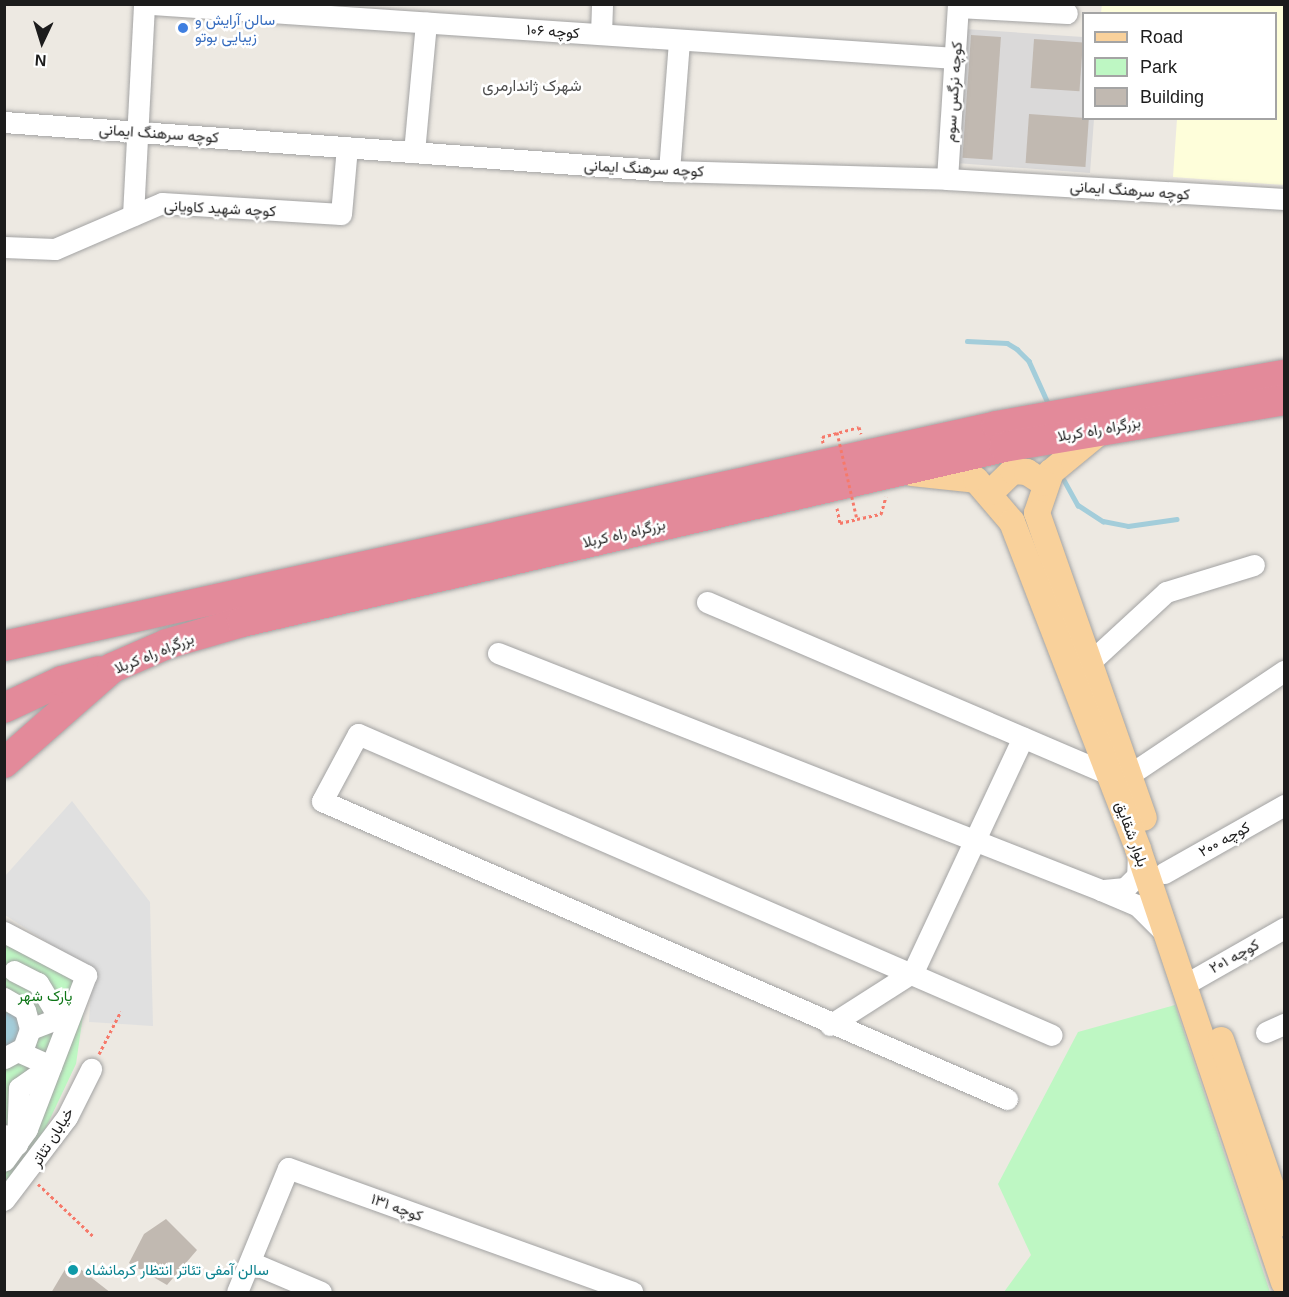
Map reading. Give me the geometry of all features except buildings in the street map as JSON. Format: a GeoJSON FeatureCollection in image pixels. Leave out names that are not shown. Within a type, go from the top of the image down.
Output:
{"type":"FeatureCollection","features":[{"type":"Feature","properties":{"kind":"highway","name":"بزرگراه راه کربلا"},"geometry":{"type":"LineString","coordinates":[[9,646],[986,428],[1284,375]]}},
{"type":"Feature","properties":{"kind":"highway","name":"بزرگراه راه کربلا"},"geometry":{"type":"LineString","coordinates":[[4,763],[112,668],[167,644],[242,622],[894,472],[1105,427],[1284,400]]}},
{"type":"Feature","properties":{"kind":"highway"},"geometry":{"type":"LineString","coordinates":[[4,708],[62,681],[112,668]]}},
{"type":"Feature","properties":{"kind":"main road"},"geometry":{"type":"LineString","coordinates":[[894,472],[976,480],[991,492],[1013,471],[1028,472],[1044,483],[1105,427]]}},
{"type":"Feature","properties":{"kind":"main road","name":"بلوار شقایق"},"geometry":{"type":"LineString","coordinates":[[1044,483],[1039,529],[1088,664],[1120,775],[1138,849],[1169,939],[1192,980],[1284,1224]]}},
{"type":"Feature","properties":{"kind":"main road","name":"بلوار شقایق"},"geometry":{"type":"LineString","coordinates":[[991,492],[1020,540],[1164,873],[1192,980],[1284,1282]]}},
{"type":"Feature","properties":{"kind":"street"},"geometry":{"type":"LineString","coordinates":[[133,215],[144,4]]}},
{"type":"Feature","properties":{"kind":"street","name":"کوچه ۱۰۶"},"geometry":{"type":"LineString","coordinates":[[152,4],[283,9],[426,23],[955,58]]}},
{"type":"Feature","properties":{"kind":"street"},"geometry":{"type":"LineString","coordinates":[[601,34],[602,4]]}},
{"type":"Feature","properties":{"kind":"street"},"geometry":{"type":"LineString","coordinates":[[958,6],[1067,13]]}},
{"type":"Feature","properties":{"kind":"street","name":"کوچه نرگس سوم"},"geometry":{"type":"LineString","coordinates":[[947,178],[958,6]]}},
{"type":"Feature","properties":{"kind":"street"},"geometry":{"type":"LineString","coordinates":[[414,152],[426,23]]}},
{"type":"Feature","properties":{"kind":"street"},"geometry":{"type":"LineString","coordinates":[[669,171],[679,40]]}},
{"type":"Feature","properties":{"kind":"street","name":"کوچه سرهنگ ایمانی"},"geometry":{"type":"LineString","coordinates":[[4,122],[669,171],[947,178],[1284,199]]}},
{"type":"Feature","properties":{"kind":"street","name":"کوچه شهید کاویانی"},"geometry":{"type":"LineString","coordinates":[[4,247],[55,249],[162,202],[341,214],[347,147]]}},
{"type":"Feature","properties":{"kind":"street"},"geometry":{"type":"LineString","coordinates":[[1088,664],[1166,592],[1254,565]]}},
{"type":"Feature","properties":{"kind":"street"},"geometry":{"type":"LineString","coordinates":[[707,602],[1023,737],[1120,775],[1284,670]]}},
{"type":"Feature","properties":{"kind":"street"},"geometry":{"type":"LineString","coordinates":[[498,653],[1137,905],[1169,939]]}},
{"type":"Feature","properties":{"kind":"street"},"geometry":{"type":"LineString","coordinates":[[1007,1099],[830,1025],[322,801],[358,734],[913,972],[1052,1035]]}},
{"type":"Feature","properties":{"kind":"street"},"geometry":{"type":"LineString","coordinates":[[830,1025],[913,972],[1023,737]]}},
{"type":"Feature","properties":{"kind":"street","name":"کوچه ۲۰۰"},"geometry":{"type":"LineString","coordinates":[[1164,873],[1284,805]]}},
{"type":"Feature","properties":{"kind":"street"},"geometry":{"type":"LineString","coordinates":[[1101,890],[1125,888],[1137,876],[1138,849]]}},
{"type":"Feature","properties":{"kind":"street","name":"کوچه ۲۰۱"},"geometry":{"type":"LineString","coordinates":[[1192,980],[1284,928]]}},
{"type":"Feature","properties":{"kind":"street"},"geometry":{"type":"LineString","coordinates":[[8,1147],[51,1066],[65,1017],[86,975],[12,936],[7,986],[25,1010],[30,1029]]}},
{"type":"Feature","properties":{"kind":"street"},"geometry":{"type":"LineString","coordinates":[[7,986],[43,988],[65,1017]]}},
{"type":"Feature","properties":{"kind":"street"},"geometry":{"type":"LineString","coordinates":[[8,1147],[12,1089],[9,1058],[30,1029],[65,1017]]}},
{"type":"Feature","properties":{"kind":"street"},"geometry":{"type":"LineString","coordinates":[[9,1058],[51,1066]]}},
{"type":"Feature","properties":{"kind":"street"},"geometry":{"type":"LineString","coordinates":[[12,1089],[51,1066]]}},
{"type":"Feature","properties":{"kind":"street","name":"خیابان تئاتر"},"geometry":{"type":"LineString","coordinates":[[4,1200],[28,1175],[91,1069]]}},
{"type":"Feature","properties":{"kind":"street","name":"کوچه ۱۳۱"},"geometry":{"type":"LineString","coordinates":[[237,1293],[288,1168],[597,1287],[632,1293]]}},
{"type":"Feature","properties":{"kind":"street"},"geometry":{"type":"LineString","coordinates":[[250,1262],[321,1293]]}},
{"type":"Feature","properties":{"kind":"path"},"geometry":{"type":"LineString","coordinates":[[822,436],[859,427]]}},
{"type":"Feature","properties":{"kind":"path"},"geometry":{"type":"LineString","coordinates":[[837,432],[857,519]]}},
{"type":"Feature","properties":{"kind":"path"},"geometry":{"type":"LineString","coordinates":[[840,523],[881,514]]}},
{"type":"Feature","properties":{"kind":"path"},"geometry":{"type":"LineString","coordinates":[[91,1069],[120,1011]]}},
{"type":"Feature","properties":{"kind":"path"},"geometry":{"type":"LineString","coordinates":[[28,1175],[94,1237]]}},
{"type":"Feature","properties":{"kind":"shaded area"},"geometry":{"type":"Polygon","coordinates":[[[1102,4],[1284,5],[1284,185],[1173,177],[1177,120],[1277,120],[1277,12],[1101,12],[1102,4]]]}},
{"type":"Feature","properties":{"kind":"shaded area"},"geometry":{"type":"Polygon","coordinates":[[[965,29],[1082,37],[1082,120],[1094,120],[1090,173],[956,163],[965,29]]]}},
{"type":"Feature","properties":{"kind":"shaded area"},"geometry":{"type":"Polygon","coordinates":[[[72,801],[150,902],[153,1026],[89,1022],[92,971],[5,915],[5,876],[72,801]]]}},
{"type":"Feature","properties":{"kind":"green space","name":"پارک شهر"},"geometry":{"type":"Polygon","coordinates":[[[5,922],[89,973],[76,1064],[40,1140],[5,1191],[5,922]]]}},
{"type":"Feature","properties":{"kind":"green space"},"geometry":{"type":"Polygon","coordinates":[[[1175,1005],[1270,1292],[1004,1292],[1031,1255],[998,1184],[1078,1032],[1175,1005]]]}},
{"type":"Feature","properties":{"kind":"water"},"geometry":{"type":"Polygon","coordinates":[[[5,1012],[16,1016],[23,1033],[5,1050],[5,1012]]]}},
{"type":"Feature","properties":{"kind":"waterway"},"geometry":{"type":"LineString","coordinates":[[967,341],[1007,343],[1017,349],[1029,361],[1049,405]]}},
{"type":"Feature","properties":{"kind":"waterway"},"geometry":{"type":"LineString","coordinates":[[1064,480],[1078,505],[1103,521],[1128,526],[1177,519]]}},
{"type":"Feature","properties":{"kind":"place","name":"سالن آرایش و زیبایی بوتو"},"geometry":{"type":"Point","coordinates":[183,28]}},
{"type":"Feature","properties":{"kind":"place","name":"سالن آمفی تئاتر انتظار کرمانشاه"},"geometry":{"type":"Point","coordinates":[73,1270]}},
{"type":"Feature","properties":{"kind":"district","name":"شهرک ژاندارمری"},"geometry":{"type":"Point","coordinates":[532,86]}}]}
